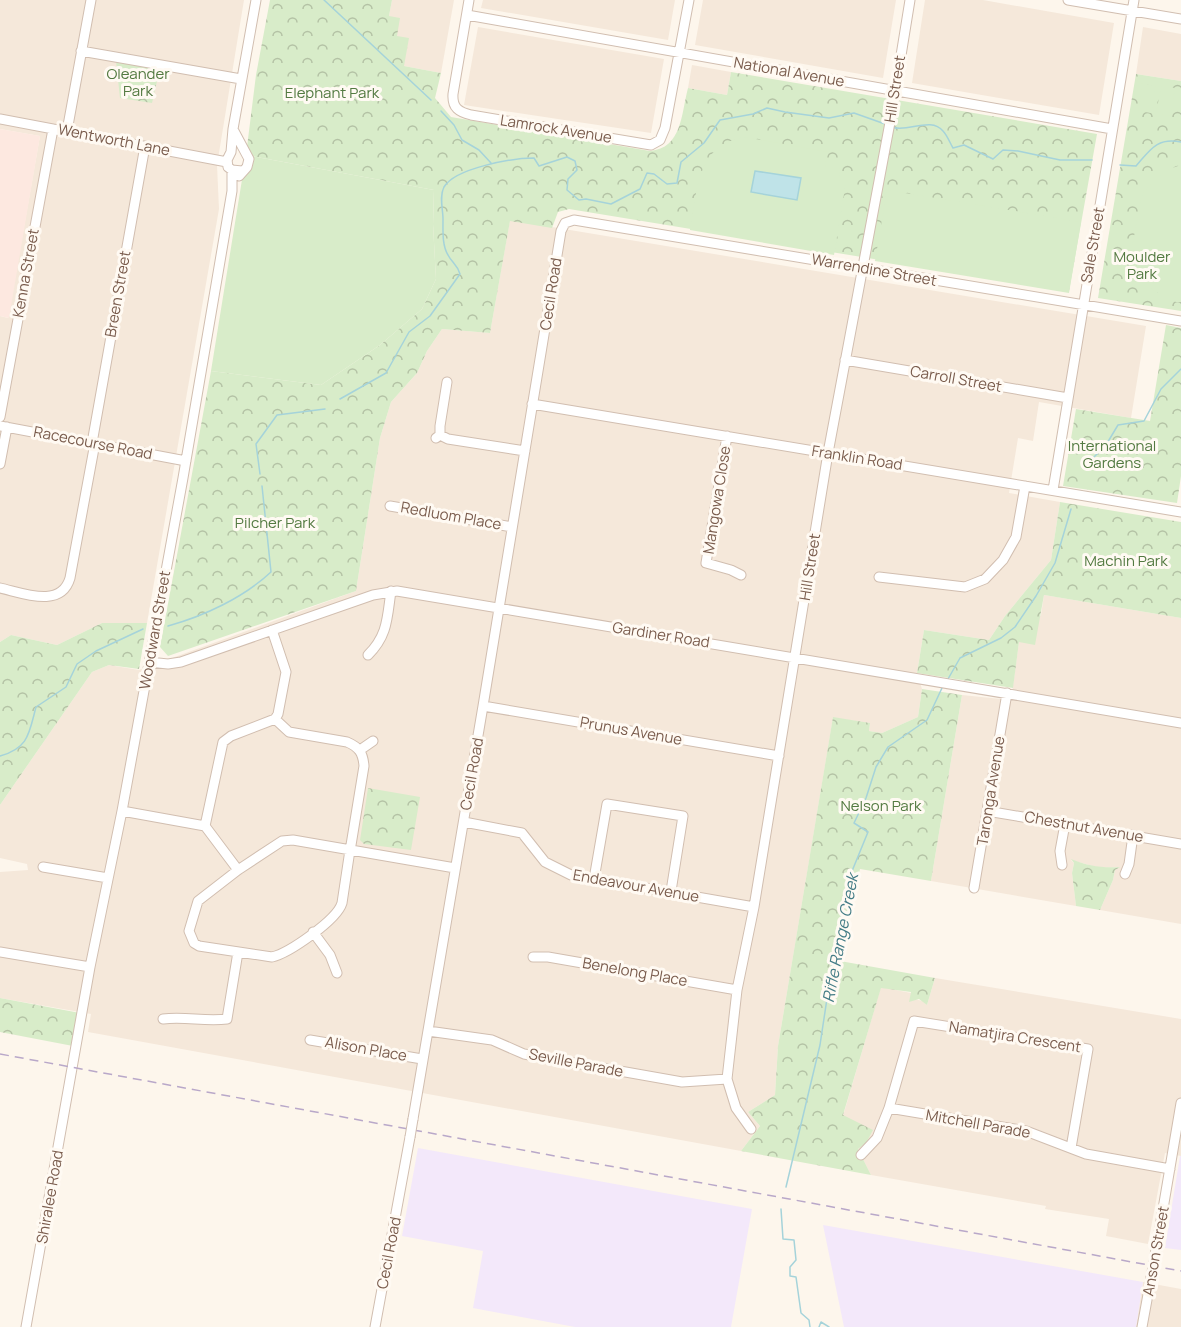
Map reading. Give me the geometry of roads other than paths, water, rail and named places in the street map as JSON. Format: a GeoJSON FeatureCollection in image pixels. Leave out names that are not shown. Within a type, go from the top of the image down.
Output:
{"type":"FeatureCollection","features":[{"type":"Feature","properties":{"kind":"street"},"geometry":{"type":"LineString","coordinates":[[67,131],[91,0]]}},
{"type":"Feature","properties":{"kind":"street"},"geometry":{"type":"LineString","coordinates":[[234,168],[231,152],[233,129],[256,0]]}},
{"type":"Feature","properties":{"kind":"street"},"geometry":{"type":"LineString","coordinates":[[467,15],[469,0]]}},
{"type":"Feature","properties":{"kind":"street"},"geometry":{"type":"LineString","coordinates":[[680,52],[689,0]]}},
{"type":"Feature","properties":{"kind":"street","name":"Hill Street"},"geometry":{"type":"LineString","coordinates":[[751,1129],[736,1108],[727,1079],[737,990],[754,907],[828,453],[887,139],[909,0]]}},
{"type":"Feature","properties":{"kind":"street"},"geometry":{"type":"LineString","coordinates":[[1068,0],[1181,20]]}},
{"type":"Feature","properties":{"kind":"street","name":"Sale Street"},"geometry":{"type":"LineString","coordinates":[[1053,490],[1134,0]]}},
{"type":"Feature","properties":{"kind":"street","name":"National Avenue"},"geometry":{"type":"LineString","coordinates":[[467,15],[1112,129]]}},
{"type":"Feature","properties":{"kind":"street","name":"Lamrock Avenue"},"geometry":{"type":"LineString","coordinates":[[467,15],[452,98],[459,112],[471,115],[656,144],[665,128],[680,52]]}},
{"type":"Feature","properties":{"kind":"street"},"geometry":{"type":"LineString","coordinates":[[81,51],[241,79]]}},
{"type":"Feature","properties":{"kind":"street","name":"Wentworth Lane"},"geometry":{"type":"LineString","coordinates":[[0,119],[145,146],[234,168]]}},
{"type":"Feature","properties":{"kind":"street","name":"Kenna Street"},"geometry":{"type":"LineString","coordinates":[[0,417],[52,129]]}},
{"type":"Feature","properties":{"kind":"street"},"geometry":{"type":"LineString","coordinates":[[233,129],[244,152]]}},
{"type":"Feature","properties":{"kind":"street","name":"Breen Street"},"geometry":{"type":"LineString","coordinates":[[0,588],[47,597],[57,595],[65,589],[70,578],[145,146]]}},
{"type":"Feature","properties":{"kind":"street"},"geometry":{"type":"LineString","coordinates":[[231,152],[238,150],[244,152]]}},
{"type":"Feature","properties":{"kind":"street","name":"Woodward Street"},"geometry":{"type":"LineString","coordinates":[[73,1067],[186,461],[234,168],[247,167],[249,162],[244,152]]}},
{"type":"Feature","properties":{"kind":"street","name":"Warrendine Street"},"geometry":{"type":"LineString","coordinates":[[567,221],[574,220],[1181,321]]}},
{"type":"Feature","properties":{"kind":"street","name":"Cecil Road"},"geometry":{"type":"LineString","coordinates":[[375,1327],[464,822],[561,228],[567,221]]}},
{"type":"Feature","properties":{"kind":"street","name":"Carroll Street"},"geometry":{"type":"LineString","coordinates":[[845,360],[1068,398]]}},
{"type":"Feature","properties":{"kind":"street"},"geometry":{"type":"LineString","coordinates":[[447,382],[438,437],[525,452]]}},
{"type":"Feature","properties":{"kind":"street","name":"Franklin Road"},"geometry":{"type":"LineString","coordinates":[[532,404],[1181,512]]}},
{"type":"Feature","properties":{"kind":"street"},"geometry":{"type":"LineString","coordinates":[[0,464],[3,427]]}},
{"type":"Feature","properties":{"kind":"street","name":"Racecourse Road"},"geometry":{"type":"LineString","coordinates":[[3,427],[186,461]]}},
{"type":"Feature","properties":{"kind":"street","name":"Mangowa Close"},"geometry":{"type":"LineString","coordinates":[[727,436],[706,563],[741,575]]}},
{"type":"Feature","properties":{"kind":"street"},"geometry":{"type":"LineString","coordinates":[[879,577],[965,587],[986,579],[1003,560],[1016,537],[1025,486]]}},
{"type":"Feature","properties":{"kind":"street","name":"Redluom Place"},"geometry":{"type":"LineString","coordinates":[[390,506],[512,526]]}},
{"type":"Feature","properties":{"kind":"street"},"geometry":{"type":"LineString","coordinates":[[368,655],[378,644],[385,630],[391,591]]}},
{"type":"Feature","properties":{"kind":"street","name":"Gardiner Road"},"geometry":{"type":"LineString","coordinates":[[149,662],[168,664],[181,662],[373,595],[391,591],[1181,723]]}},
{"type":"Feature","properties":{"kind":"street"},"geometry":{"type":"LineString","coordinates":[[206,826],[224,742],[231,736],[275,719],[281,709],[286,672],[272,630]]}},
{"type":"Feature","properties":{"kind":"street","name":"Taronga Avenue"},"geometry":{"type":"LineString","coordinates":[[974,888],[1007,693]]}},
{"type":"Feature","properties":{"kind":"street","name":"Prunus Avenue"},"geometry":{"type":"LineString","coordinates":[[483,706],[779,756]]}},
{"type":"Feature","properties":{"kind":"street"},"geometry":{"type":"LineString","coordinates":[[275,719],[289,732],[347,742],[354,745],[363,755],[363,766],[350,850],[340,908],[334,917],[276,956],[267,957],[199,946],[191,939],[190,923],[198,901],[277,843],[287,840],[350,850],[455,868]]}},
{"type":"Feature","properties":{"kind":"street"},"geometry":{"type":"LineString","coordinates":[[360,750],[373,741]]}},
{"type":"Feature","properties":{"kind":"street"},"geometry":{"type":"LineString","coordinates":[[594,879],[607,804],[683,816],[671,891]]}},
{"type":"Feature","properties":{"kind":"street"},"geometry":{"type":"LineString","coordinates":[[122,811],[206,826],[238,870]]}},
{"type":"Feature","properties":{"kind":"street","name":"Chestnut Avenue"},"geometry":{"type":"LineString","coordinates":[[987,811],[1181,844]]}},
{"type":"Feature","properties":{"kind":"street","name":"Endeavour Avenue"},"geometry":{"type":"LineString","coordinates":[[464,822],[522,833],[539,855],[552,866],[571,875],[754,907]]}},
{"type":"Feature","properties":{"kind":"street"},"geometry":{"type":"LineString","coordinates":[[1062,865],[1060,851],[1065,824]]}},
{"type":"Feature","properties":{"kind":"street"},"geometry":{"type":"LineString","coordinates":[[1125,874],[1129,864],[1133,836]]}},
{"type":"Feature","properties":{"kind":"street"},"geometry":{"type":"LineString","coordinates":[[43,867],[108,878]]}},
{"type":"Feature","properties":{"kind":"street"},"geometry":{"type":"LineString","coordinates":[[313,932],[330,955],[337,973]]}},
{"type":"Feature","properties":{"kind":"street"},"geometry":{"type":"LineString","coordinates":[[182,945],[191,939]]}},
{"type":"Feature","properties":{"kind":"street"},"geometry":{"type":"LineString","coordinates":[[0,952],[90,967]]}},
{"type":"Feature","properties":{"kind":"street"},"geometry":{"type":"LineString","coordinates":[[163,1019],[180,1016],[214,1021],[227,1019],[238,952]]}},
{"type":"Feature","properties":{"kind":"street","name":"Benelong Place"},"geometry":{"type":"LineString","coordinates":[[533,957],[548,957],[737,990]]}},
{"type":"Feature","properties":{"kind":"street","name":"Namatjira Crescent"},"geometry":{"type":"LineString","coordinates":[[861,1155],[877,1138],[889,1108],[915,1016],[1088,1050],[1071,1148]]}},
{"type":"Feature","properties":{"kind":"street","name":"Seville Parade"},"geometry":{"type":"LineString","coordinates":[[428,1031],[492,1040],[524,1054],[682,1082],[727,1079]]}},
{"type":"Feature","properties":{"kind":"street","name":"Alison Place"},"geometry":{"type":"LineString","coordinates":[[309,1040],[423,1059]]}},
{"type":"Feature","properties":{"kind":"street","name":"Shiralee Road"},"geometry":{"type":"LineString","coordinates":[[26,1327],[73,1067]]}},
{"type":"Feature","properties":{"kind":"street","name":"Anson Street"},"geometry":{"type":"LineString","coordinates":[[1142,1327],[1181,1103]]}},
{"type":"Feature","properties":{"kind":"street","name":"Mitchell Parade"},"geometry":{"type":"LineString","coordinates":[[889,1108],[1026,1131],[1086,1154],[1170,1169]]}},
{"type":"Feature","properties":{"kind":"water"},"geometry":{"type":"Polygon","coordinates":[[[755,171],[801,178],[797,200],[751,192],[755,171]]]}},
{"type":"Feature","properties":{"kind":"waterway"},"geometry":{"type":"LineString","coordinates":[[324,0],[431,100]]}},
{"type":"Feature","properties":{"kind":"waterway"},"geometry":{"type":"LineString","coordinates":[[340,399],[386,373],[409,332],[430,316],[460,274],[445,247],[441,199],[444,187],[460,174],[485,165],[513,160],[534,158],[539,166],[567,157],[575,161],[577,170],[568,179],[567,190],[579,200],[586,199],[611,204],[640,189],[647,173],[654,174],[667,184],[677,183],[681,162],[704,143],[720,120],[753,114],[767,108],[829,118],[854,113],[885,124]]}},
{"type":"Feature","properties":{"kind":"waterway"},"geometry":{"type":"LineString","coordinates":[[441,111],[454,125],[462,140],[479,150],[491,163]]}},
{"type":"Feature","properties":{"kind":"waterway"},"geometry":{"type":"LineString","coordinates":[[892,127],[932,125],[943,131],[953,148],[964,145],[993,159],[1003,150],[1060,160],[1092,160]]}},
{"type":"Feature","properties":{"kind":"waterway"},"geometry":{"type":"LineString","coordinates":[[1120,165],[1136,166],[1150,150],[1160,143],[1181,142]]}},
{"type":"Feature","properties":{"kind":"waterway","name":"Rifle Range Creek"},"geometry":{"type":"LineString","coordinates":[[1088,463],[1106,445],[1118,425],[1144,421],[1161,389],[1181,369]]}},
{"type":"Feature","properties":{"kind":"waterway"},"geometry":{"type":"LineString","coordinates":[[260,474],[256,444],[277,415],[325,409]]}},
{"type":"Feature","properties":{"kind":"waterway"},"geometry":{"type":"LineString","coordinates":[[168,626],[195,617],[236,598],[271,572],[262,486]]}},
{"type":"Feature","properties":{"kind":"waterway","name":"Rifle Range Creek"},"geometry":{"type":"LineString","coordinates":[[948,679],[960,658],[1001,638],[1015,627],[1055,563],[1071,509]]}},
{"type":"Feature","properties":{"kind":"waterway"},"geometry":{"type":"LineString","coordinates":[[0,756],[10,753],[22,744],[29,732],[36,707],[66,687],[77,664],[96,651],[143,629]]}},
{"type":"Feature","properties":{"kind":"waterway","name":"Rifle Range Creek"},"geometry":{"type":"LineString","coordinates":[[786,1187],[820,1045],[834,952],[850,876],[868,832],[854,823],[866,798],[876,767],[888,747],[927,720],[942,688]]}},
{"type":"Feature","properties":{"kind":"waterway","name":"Rifle Range Creek"},"geometry":{"type":"LineString","coordinates":[[781,1209],[783,1239],[794,1240],[796,1260],[790,1267],[790,1276],[796,1277],[801,1313],[809,1320],[810,1327]]}},
{"type":"Feature","properties":{"kind":"waterway","name":"Rifle Range Creek"},"geometry":{"type":"LineString","coordinates":[[819,1327],[821,1322],[829,1327]]}},
{"type":"Feature","properties":{"kind":"railway"},"geometry":{"type":"LineString","coordinates":[[0,1054],[1181,1271]]}},
{"type":"Feature","properties":{"kind":"park label","name":"Oleander Park"},"geometry":{"type":"Point","coordinates":[138,82]}},
{"type":"Feature","properties":{"kind":"park label","name":"Elephant Park"},"geometry":{"type":"Point","coordinates":[332,93]}},
{"type":"Feature","properties":{"kind":"park label","name":"Moulder Park"},"geometry":{"type":"Point","coordinates":[1142,266]}},
{"type":"Feature","properties":{"kind":"park label","name":"International Gardens"},"geometry":{"type":"Point","coordinates":[1112,454]}},
{"type":"Feature","properties":{"kind":"park label","name":"Pilcher Park"},"geometry":{"type":"Point","coordinates":[275,523]}},
{"type":"Feature","properties":{"kind":"park label","name":"Machin Park"},"geometry":{"type":"Point","coordinates":[1126,561]}},
{"type":"Feature","properties":{"kind":"park label","name":"Nelson Park"},"geometry":{"type":"Point","coordinates":[881,806]}}]}
